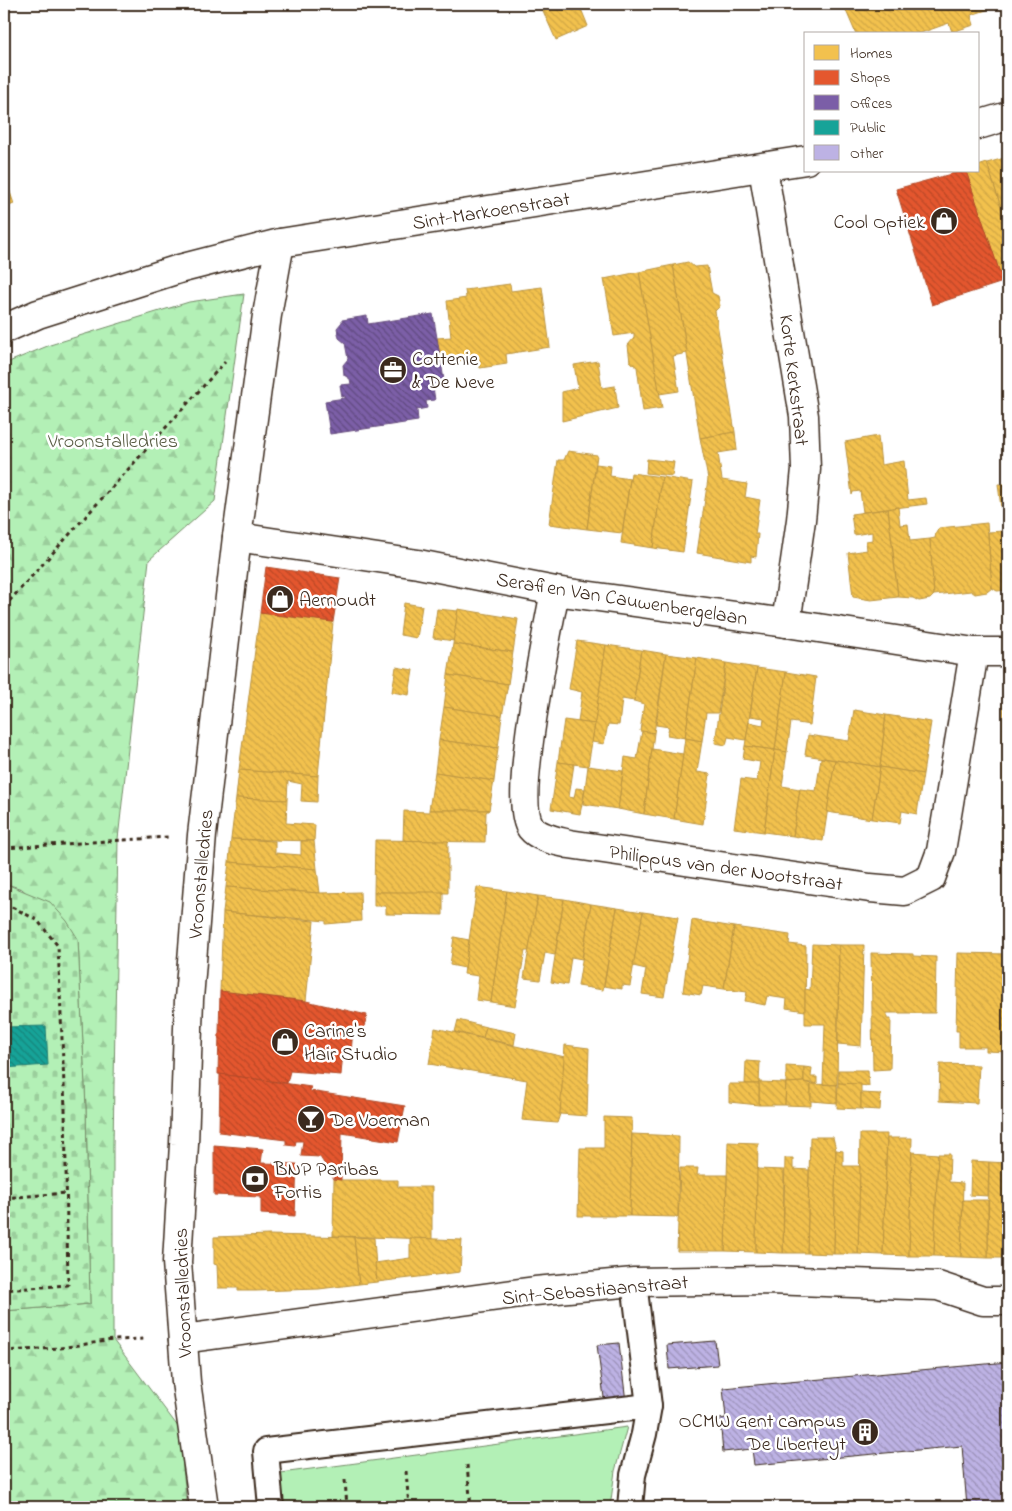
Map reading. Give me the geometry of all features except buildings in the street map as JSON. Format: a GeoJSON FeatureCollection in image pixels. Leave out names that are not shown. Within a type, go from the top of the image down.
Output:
{"type":"FeatureCollection","features":[{"type":"Feature","properties":{"kind":"street"},"geometry":{"type":"LineString","coordinates":[[980,124],[1008,116]]}},
{"type":"Feature","properties":{"kind":"street","name":"Sint-Markoenstraat"},"geometry":{"type":"LineString","coordinates":[[4,329],[38,314],[179,269],[280,243],[804,160]]}},
{"type":"Feature","properties":{"kind":"street","name":"Korte Kerkstraat"},"geometry":{"type":"LineString","coordinates":[[763,168],[804,416],[806,469],[801,520],[786,623]]}},
{"type":"Feature","properties":{"kind":"street","name":"Vroonstalledries"},"geometry":{"type":"LineString","coordinates":[[204,1507],[186,1382],[177,1262],[184,1144],[189,1000],[202,836],[237,537],[268,308],[280,243]]}},
{"type":"Feature","properties":{"kind":"street","name":"Serafien Van Cauwenbergelaan"},"geometry":{"type":"LineString","coordinates":[[237,537],[418,564],[555,591],[786,623],[974,652],[1008,652]]}},
{"type":"Feature","properties":{"kind":"street","name":"Philippus van der Nootstraat"},"geometry":{"type":"LineString","coordinates":[[555,591],[536,692],[524,789],[526,811],[531,828],[546,838],[570,844],[850,885],[904,891],[931,878],[941,851],[974,652]]}},
{"type":"Feature","properties":{"kind":"street","name":"Sint-Sebastiaanstraat"},"geometry":{"type":"LineString","coordinates":[[183,1339],[526,1293],[634,1282],[768,1280],[938,1286],[983,1301],[1008,1301]]}},
{"type":"Feature","properties":{"kind":"lane"},"geometry":{"type":"LineString","coordinates":[[630,1507],[633,1475],[649,1406],[634,1282]]}},
{"type":"Feature","properties":{"kind":"lane"},"geometry":{"type":"LineString","coordinates":[[271,1507],[266,1451],[649,1406]]}},
{"type":"Feature","properties":{"kind":"path"},"geometry":{"type":"LineString","coordinates":[[4,607],[228,359]]}},
{"type":"Feature","properties":{"kind":"path"},"geometry":{"type":"LineString","coordinates":[[4,848],[118,839],[202,836]]}},
{"type":"Feature","properties":{"kind":"path"},"geometry":{"type":"LineString","coordinates":[[4,905],[37,920],[58,946],[65,1109],[68,1285],[4,1290]]}},
{"type":"Feature","properties":{"kind":"path"},"geometry":{"type":"LineString","coordinates":[[4,1198],[66,1193]]}},
{"type":"Feature","properties":{"kind":"path"},"geometry":{"type":"LineString","coordinates":[[4,1351],[60,1348],[113,1340],[183,1339]]}},
{"type":"Feature","properties":{"kind":"path"},"geometry":{"type":"LineString","coordinates":[[467,1465],[471,1507]]}},
{"type":"Feature","properties":{"kind":"path"},"geometry":{"type":"LineString","coordinates":[[406,1472],[409,1507]]}},
{"type":"Feature","properties":{"kind":"path"},"geometry":{"type":"LineString","coordinates":[[345,1480],[347,1507]]}},
{"type":"Feature","properties":{"kind":"green space","name":"Vroonstalledries"},"geometry":{"type":"Polygon","coordinates":[[[244,294],[215,501],[149,560],[118,839],[113,1146],[113,1340],[179,1428],[187,1507],[4,1507],[4,1311],[90,1304],[86,1108],[78,939],[22,889],[4,883],[4,364],[50,345],[189,302],[244,294]]]}},
{"type":"Feature","properties":{"kind":"green space"},"geometry":{"type":"Polygon","coordinates":[[[4,883],[50,902],[67,921],[78,939],[86,1108],[90,1304],[4,1311],[4,883]]]}},
{"type":"Feature","properties":{"kind":"green space"},"geometry":{"type":"Polygon","coordinates":[[[627,1427],[615,1471],[610,1507],[284,1507],[281,1473],[627,1427]]]}},
{"type":"Feature","properties":{"kind":"place","name":"Cool Optiek"},"geometry":{"type":"Point","coordinates":[944,221]}},
{"type":"Feature","properties":{"kind":"place","name":"Cottenie & De Neve"},"geometry":{"type":"Point","coordinates":[393,370]}},
{"type":"Feature","properties":{"kind":"place","name":"Aernoudt"},"geometry":{"type":"Point","coordinates":[280,599]}},
{"type":"Feature","properties":{"kind":"place","name":"Carine's Hair Studio"},"geometry":{"type":"Point","coordinates":[285,1042]}},
{"type":"Feature","properties":{"kind":"place","name":"De Voerman"},"geometry":{"type":"Point","coordinates":[311,1119]}},
{"type":"Feature","properties":{"kind":"place","name":"BNP Paribas Fortis"},"geometry":{"type":"Point","coordinates":[255,1179]}},
{"type":"Feature","properties":{"kind":"place","name":"OCMW Gent campus De Liberteyt"},"geometry":{"type":"Point","coordinates":[865,1432]}}]}
